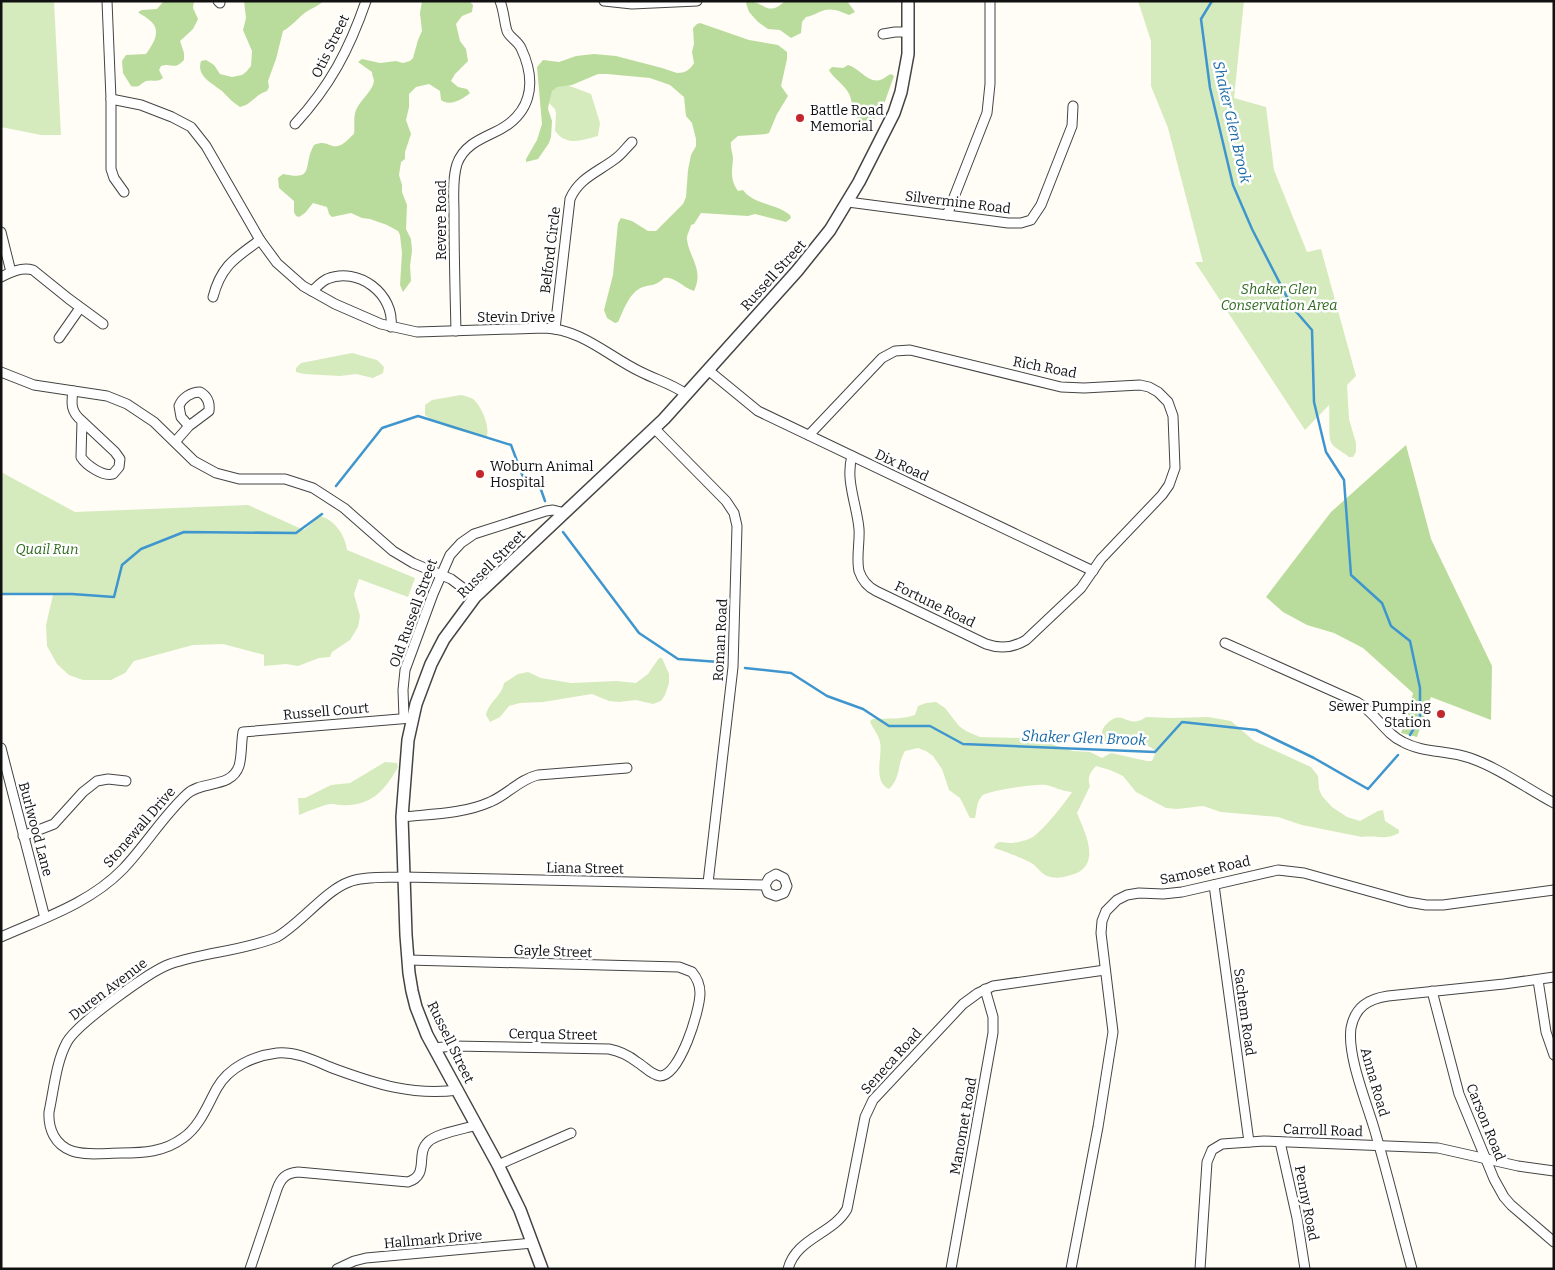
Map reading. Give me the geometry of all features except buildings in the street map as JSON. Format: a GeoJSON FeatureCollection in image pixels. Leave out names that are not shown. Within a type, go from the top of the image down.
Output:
{"type":"FeatureCollection","features":[{"type":"Feature","properties":{"kind":"street"},"geometry":{"type":"LineString","coordinates":[[108,1],[111,169],[114,178],[124,192]]}},
{"type":"Feature","properties":{"kind":"street","name":"Otis Street"},"geometry":{"type":"LineString","coordinates":[[294,124],[315,102],[336,71],[366,1]]}},
{"type":"Feature","properties":{"kind":"street","name":"Revere Road"},"geometry":{"type":"LineString","coordinates":[[456,331],[454,195],[456,168],[462,154],[470,146],[506,126],[514,119],[525,104],[530,88],[528,66],[520,45],[507,33],[505,14],[500,1]]}},
{"type":"Feature","properties":{"kind":"street"},"geometry":{"type":"LineString","coordinates":[[604,1],[632,4],[697,1]]}},
{"type":"Feature","properties":{"kind":"street","name":"Russell Street"},"geometry":{"type":"LineString","coordinates":[[542,1269],[520,1210],[435,1048],[416,1007],[410,982],[403,877],[402,817],[408,718],[434,658],[451,628],[476,597],[655,429],[814,252],[833,226],[848,202],[900,97],[906,68],[908,1]]}},
{"type":"Feature","properties":{"kind":"street"},"geometry":{"type":"LineString","coordinates":[[947,214],[987,113],[990,84],[990,1]]}},
{"type":"Feature","properties":{"kind":"street"},"geometry":{"type":"LineString","coordinates":[[883,34],[908,32]]}},
{"type":"Feature","properties":{"kind":"street","name":"Stevin Drive"},"geometry":{"type":"LineString","coordinates":[[111,99],[141,105],[172,117],[191,127],[211,154],[260,240],[283,269],[312,291],[351,312],[391,327],[417,332],[555,328],[590,342],[641,372],[674,386],[686,394]]}},
{"type":"Feature","properties":{"kind":"street","name":"Silvermine Road"},"geometry":{"type":"LineString","coordinates":[[848,202],[1008,223],[1027,221],[1034,217],[1041,205],[1071,129],[1073,106]]}},
{"type":"Feature","properties":{"kind":"street","name":"Belford Circle"},"geometry":{"type":"LineString","coordinates":[[555,328],[570,199],[582,182],[616,159],[632,142]]}},
{"type":"Feature","properties":{"kind":"street"},"geometry":{"type":"LineString","coordinates":[[1,232],[11,272]]}},
{"type":"Feature","properties":{"kind":"street"},"geometry":{"type":"LineString","coordinates":[[212,297],[223,270],[260,240]]}},
{"type":"Feature","properties":{"kind":"street"},"geometry":{"type":"LineString","coordinates":[[1,277],[24,269],[33,270],[103,324]]}},
{"type":"Feature","properties":{"kind":"street"},"geometry":{"type":"LineString","coordinates":[[312,291],[330,278],[360,278],[377,290],[388,304],[391,313],[391,327]]}},
{"type":"Feature","properties":{"kind":"street"},"geometry":{"type":"LineString","coordinates":[[59,338],[80,308]]}},
{"type":"Feature","properties":{"kind":"street","name":"Rich Road"},"geometry":{"type":"LineString","coordinates":[[809,435],[882,358],[900,350],[915,351],[1061,386],[1084,388],[1140,385],[1154,389],[1165,398],[1173,416],[1176,456],[1174,474],[1169,486],[1162,495],[1101,559],[1093,571]]}},
{"type":"Feature","properties":{"kind":"street","name":"Dix Road"},"geometry":{"type":"LineString","coordinates":[[708,370],[754,409],[1093,571]]}},
{"type":"Feature","properties":{"kind":"street"},"geometry":{"type":"LineString","coordinates":[[1,372],[34,385],[107,396],[127,404],[149,418],[194,461],[216,473],[239,479],[285,479],[313,488],[344,508],[393,551],[413,563],[460,584],[476,597]]}},
{"type":"Feature","properties":{"kind":"street"},"geometry":{"type":"LineString","coordinates":[[73,391],[72,408],[75,414],[115,452],[120,459],[119,467],[113,474],[105,474],[82,459],[80,454],[82,421]]}},
{"type":"Feature","properties":{"kind":"street"},"geometry":{"type":"LineString","coordinates":[[174,442],[189,426]]}},
{"type":"Feature","properties":{"kind":"street","name":"Roman Road"},"geometry":{"type":"LineString","coordinates":[[655,429],[726,501],[734,512],[737,526],[733,666],[708,883]]}},
{"type":"Feature","properties":{"kind":"street","name":"Fortune Road"},"geometry":{"type":"LineString","coordinates":[[852,456],[849,470],[858,525],[858,566],[864,581],[876,591],[986,644],[1003,648],[1015,646],[1026,640],[1081,588],[1093,571]]}},
{"type":"Feature","properties":{"kind":"street","name":"Old Russell Street"},"geometry":{"type":"LineString","coordinates":[[408,718],[403,690],[406,670],[441,574],[460,542],[474,534],[546,511],[553,510],[565,513]]}},
{"type":"Feature","properties":{"kind":"street"},"geometry":{"type":"LineString","coordinates":[[1225,643],[1357,702],[1371,712],[1402,742],[1422,749],[1472,759],[1554,803]]}},
{"type":"Feature","properties":{"kind":"street","name":"Russell Court"},"geometry":{"type":"LineString","coordinates":[[243,732],[408,718]]}},
{"type":"Feature","properties":{"kind":"street","name":"Stonewall Drive"},"geometry":{"type":"LineString","coordinates":[[1,937],[82,901],[110,881],[138,852],[190,791],[225,781],[238,770],[243,732]]}},
{"type":"Feature","properties":{"kind":"street","name":"Burlwood Lane"},"geometry":{"type":"LineString","coordinates":[[1,748],[45,918]]}},
{"type":"Feature","properties":{"kind":"street"},"geometry":{"type":"LineString","coordinates":[[402,817],[477,808],[498,799],[530,777],[538,775],[627,768]]}},
{"type":"Feature","properties":{"kind":"street"},"geometry":{"type":"LineString","coordinates":[[24,836],[54,824],[83,792],[97,781],[108,779],[126,781]]}},
{"type":"Feature","properties":{"kind":"street","name":"Samoset Road"},"geometry":{"type":"LineString","coordinates":[[1071,1269],[1098,1127],[1113,1032],[1101,925],[1106,911],[1117,900],[1131,894],[1168,894],[1268,872],[1287,870],[1408,902],[1431,906],[1554,890]]}},
{"type":"Feature","properties":{"kind":"street","name":"Liana Street"},"geometry":{"type":"LineString","coordinates":[[403,877],[765,885]]}},
{"type":"Feature","properties":{"kind":"street","name":"Duren Avenue"},"geometry":{"type":"LineString","coordinates":[[403,877],[364,879],[346,883],[334,890],[288,930],[269,941],[181,961],[154,971],[84,1023],[70,1037],[59,1065],[49,1112],[52,1134],[59,1143],[74,1152],[85,1154],[136,1153],[162,1149],[182,1139],[191,1131],[202,1116],[218,1086],[232,1070],[256,1058],[278,1053],[303,1056],[393,1088],[430,1092],[458,1090]]}},
{"type":"Feature","properties":{"kind":"street","name":"Sachem Road"},"geometry":{"type":"LineString","coordinates":[[1214,885],[1249,1142]]}},
{"type":"Feature","properties":{"kind":"street","name":"Gayle Street"},"geometry":{"type":"LineString","coordinates":[[408,960],[679,968],[689,970],[695,975],[700,993],[694,1022],[677,1062],[663,1076]]}},
{"type":"Feature","properties":{"kind":"street","name":"Seneca Road"},"geometry":{"type":"LineString","coordinates":[[788,1269],[791,1260],[798,1250],[838,1221],[847,1209],[865,1116],[873,1100],[963,1004],[985,989],[1002,984],[1106,970]]}},
{"type":"Feature","properties":{"kind":"street","name":"Anna Road"},"geometry":{"type":"LineString","coordinates":[[1412,1269],[1350,1048],[1353,1020],[1362,1006],[1374,998],[1554,977]]}},
{"type":"Feature","properties":{"kind":"street"},"geometry":{"type":"LineString","coordinates":[[1538,980],[1546,1032],[1554,1055]]}},
{"type":"Feature","properties":{"kind":"street","name":"Manomet Road"},"geometry":{"type":"LineString","coordinates":[[951,1269],[993,1033],[993,1017],[985,989]]}},
{"type":"Feature","properties":{"kind":"street","name":"Carson Road"},"geometry":{"type":"LineString","coordinates":[[1432,991],[1459,1094],[1485,1158],[1504,1197],[1554,1242]]}},
{"type":"Feature","properties":{"kind":"street","name":"Cerqua Street"},"geometry":{"type":"LineString","coordinates":[[435,1048],[452,1046],[609,1049],[628,1056],[654,1074],[663,1076]]}},
{"type":"Feature","properties":{"kind":"street"},"geometry":{"type":"LineString","coordinates":[[250,1269],[277,1189],[281,1180],[286,1175],[298,1172],[408,1182],[419,1175],[423,1150],[428,1141],[477,1125]]}},
{"type":"Feature","properties":{"kind":"street"},"geometry":{"type":"LineString","coordinates":[[498,1165],[571,1133]]}},
{"type":"Feature","properties":{"kind":"street","name":"Carroll Road"},"geometry":{"type":"LineString","coordinates":[[1200,1269],[1204,1181],[1207,1158],[1212,1150],[1222,1144],[1280,1142],[1438,1148],[1518,1166],[1554,1170]]}},
{"type":"Feature","properties":{"kind":"street","name":"Penny Road"},"geometry":{"type":"LineString","coordinates":[[1280,1142],[1297,1218],[1305,1269]]}},
{"type":"Feature","properties":{"kind":"street","name":"Hallmark Drive"},"geometry":{"type":"LineString","coordinates":[[336,1269],[362,1259],[533,1243]]}},
{"type":"Feature","properties":{"kind":"green space"},"geometry":{"type":"Polygon","coordinates":[[[1,1],[54,1],[61,135],[41,135],[1,127],[1,1]]]}},
{"type":"Feature","properties":{"kind":"green space"},"geometry":{"type":"Polygon","coordinates":[[[164,1],[194,1],[193,8],[198,19],[193,29],[180,41],[184,60],[175,66],[161,66],[159,70],[163,78],[157,81],[151,80],[138,86],[131,86],[123,73],[122,61],[126,55],[146,54],[156,36],[153,23],[138,12],[157,9],[164,1]]]}},
{"type":"Feature","properties":{"kind":"green space"},"geometry":{"type":"Polygon","coordinates":[[[244,1],[324,1],[306,12],[283,31],[268,81],[269,87],[267,91],[240,107],[206,79],[200,66],[201,61],[206,60],[214,65],[220,74],[232,77],[242,75],[251,66],[252,51],[243,30],[246,18],[244,1]]]}},
{"type":"Feature","properties":{"kind":"green space"},"geometry":{"type":"Polygon","coordinates":[[[422,1],[469,1],[473,5],[472,12],[462,16],[456,24],[460,41],[466,49],[468,61],[451,81],[458,87],[467,89],[470,93],[464,98],[448,103],[441,100],[440,91],[429,84],[416,87],[409,94],[406,120],[411,134],[405,152],[405,159],[401,162],[399,175],[407,205],[406,229],[411,239],[412,251],[411,281],[403,292],[400,285],[402,253],[398,231],[387,225],[351,213],[332,217],[327,207],[313,203],[305,213],[299,217],[296,216],[294,201],[279,188],[278,178],[283,174],[293,176],[304,173],[314,145],[325,143],[338,146],[354,134],[356,110],[372,88],[374,80],[372,72],[358,62],[362,59],[380,63],[396,61],[403,63],[410,61],[413,58],[422,31],[420,13],[422,1]]]}},
{"type":"Feature","properties":{"kind":"green space"},"geometry":{"type":"Polygon","coordinates":[[[747,1],[774,8],[785,1],[847,1],[855,12],[849,15],[828,10],[806,17],[802,22],[801,33],[791,38],[780,30],[768,29],[758,22],[749,12],[747,1]]]}},
{"type":"Feature","properties":{"kind":"green space","name":"Shaker Glen Conservation Area"},"geometry":{"type":"Polygon","coordinates":[[[1138,1],[1244,1],[1234,98],[1266,107],[1274,170],[1307,252],[1321,249],[1356,376],[1347,385],[1349,419],[1356,443],[1356,452],[1353,457],[1349,457],[1331,442],[1329,405],[1305,430],[1195,262],[1203,262],[1168,128],[1151,86],[1151,41],[1138,1]]]}},
{"type":"Feature","properties":{"kind":"green space"},"geometry":{"type":"Polygon","coordinates":[[[700,23],[749,40],[778,45],[787,52],[781,86],[788,96],[777,114],[769,133],[738,136],[731,144],[733,179],[738,191],[743,190],[753,199],[784,211],[791,218],[786,222],[755,214],[748,216],[701,213],[694,224],[691,225],[687,238],[698,277],[694,291],[675,280],[664,278],[656,284],[638,289],[628,302],[618,322],[615,323],[607,318],[604,310],[613,275],[618,223],[621,218],[632,221],[648,231],[656,231],[683,204],[686,197],[691,155],[696,146],[692,123],[686,116],[684,97],[670,85],[650,78],[598,74],[572,85],[557,87],[552,91],[548,109],[552,121],[549,143],[538,159],[526,162],[537,140],[542,124],[537,67],[543,60],[559,62],[576,56],[594,54],[616,56],[677,73],[687,71],[694,63],[692,52],[694,44],[693,28],[700,23]]]}},
{"type":"Feature","properties":{"kind":"green space"},"geometry":{"type":"Polygon","coordinates":[[[848,65],[876,81],[891,74],[894,76],[883,107],[871,123],[864,123],[856,117],[848,92],[829,70],[832,67],[843,68],[848,65]]]}},
{"type":"Feature","properties":{"kind":"green space"},"geometry":{"type":"Polygon","coordinates":[[[562,83],[591,94],[600,123],[598,136],[570,141],[555,131],[556,113],[549,103],[551,90],[562,83]]]}},
{"type":"Feature","properties":{"kind":"green space"},"geometry":{"type":"Polygon","coordinates":[[[352,353],[377,360],[384,367],[383,373],[373,378],[356,374],[340,376],[296,372],[296,368],[301,363],[352,353]]]}},
{"type":"Feature","properties":{"kind":"green space"},"geometry":{"type":"Polygon","coordinates":[[[461,395],[473,399],[479,406],[486,421],[487,436],[454,429],[438,423],[425,415],[425,405],[432,400],[461,395]]]}},
{"type":"Feature","properties":{"kind":"green space"},"geometry":{"type":"Polygon","coordinates":[[[1406,445],[1431,539],[1492,666],[1491,720],[1431,697],[1417,737],[1401,733],[1413,693],[1363,648],[1334,633],[1307,625],[1283,612],[1266,597],[1331,512],[1406,445]]]}},
{"type":"Feature","properties":{"kind":"green space","name":"Quail Run"},"geometry":{"type":"Polygon","coordinates":[[[1,472],[75,512],[248,505],[304,530],[320,516],[335,525],[342,534],[347,550],[415,578],[408,597],[359,579],[354,594],[360,616],[358,627],[350,640],[332,652],[330,657],[319,658],[298,666],[286,664],[264,666],[264,655],[261,654],[223,644],[193,645],[134,661],[125,673],[111,680],[83,680],[69,675],[57,664],[47,646],[46,625],[53,595],[1,593],[1,472]]]}},
{"type":"Feature","properties":{"kind":"green space"},"geometry":{"type":"Polygon","coordinates":[[[659,658],[662,658],[669,674],[669,683],[661,701],[653,704],[636,700],[609,701],[592,694],[509,706],[500,717],[490,722],[486,715],[490,706],[501,692],[504,683],[518,674],[528,672],[541,678],[571,683],[616,681],[636,683],[648,674],[659,658]]]}},
{"type":"Feature","properties":{"kind":"green space"},"geometry":{"type":"Polygon","coordinates":[[[936,702],[945,708],[959,726],[980,737],[1020,738],[1041,741],[1073,751],[1090,752],[1102,758],[1111,753],[1147,761],[1152,761],[1156,752],[1153,749],[1145,745],[1118,745],[1106,742],[1103,739],[1102,733],[1106,725],[1117,718],[1136,722],[1146,717],[1208,717],[1231,721],[1254,741],[1311,767],[1318,776],[1319,789],[1322,796],[1332,807],[1347,817],[1360,821],[1383,810],[1385,821],[1399,830],[1399,833],[1384,837],[1362,837],[1302,825],[1278,817],[1221,812],[1203,806],[1177,809],[1166,808],[1136,792],[1123,776],[1096,766],[1090,775],[1090,786],[1077,813],[1089,848],[1087,864],[1081,871],[1071,875],[1058,878],[1051,877],[1043,874],[1030,862],[994,848],[999,842],[1010,843],[1033,837],[1054,816],[1072,792],[1046,785],[1033,785],[992,792],[980,798],[975,818],[970,818],[960,798],[949,790],[942,769],[933,756],[918,748],[905,751],[893,785],[889,789],[884,785],[879,774],[880,742],[870,721],[873,719],[910,717],[915,715],[918,706],[936,702]]]}},
{"type":"Feature","properties":{"kind":"green space"},"geometry":{"type":"Polygon","coordinates":[[[385,762],[397,763],[398,767],[384,788],[372,798],[357,804],[329,804],[299,815],[298,798],[305,798],[331,785],[350,783],[385,762]]]}},
{"type":"Feature","properties":{"kind":"waterway","name":"Shaker Glen Brook"},"geometry":{"type":"LineString","coordinates":[[1212,1],[1201,19],[1210,88],[1233,185],[1252,229],[1292,307],[1312,330],[1314,402],[1326,452],[1344,480],[1351,575],[1382,603],[1391,626],[1410,641],[1420,688],[1420,718],[1410,735]]}},
{"type":"Feature","properties":{"kind":"waterway","name":"Shaker Glen Brook"},"geometry":{"type":"LineString","coordinates":[[336,486],[382,428],[418,416],[511,445],[523,477],[539,484],[545,501]]}},
{"type":"Feature","properties":{"kind":"waterway","name":"Shaker Glen Brook"},"geometry":{"type":"LineString","coordinates":[[1,594],[72,594],[114,597],[122,565],[141,549],[184,532],[296,533],[322,514]]}},
{"type":"Feature","properties":{"kind":"waterway","name":"Shaker Glen Brook"},"geometry":{"type":"LineString","coordinates":[[563,532],[639,633],[678,659],[719,662]]}},
{"type":"Feature","properties":{"kind":"waterway","name":"Shaker Glen Brook"},"geometry":{"type":"LineString","coordinates":[[745,668],[791,673],[827,696],[863,709],[889,726],[930,726],[963,744],[1155,752],[1182,722],[1256,730],[1314,758],[1368,789],[1398,755]]}},
{"type":"Feature","properties":{"kind":"place","name":"Battle Road Memorial"},"geometry":{"type":"Point","coordinates":[800,118]}},
{"type":"Feature","properties":{"kind":"place","name":"Woburn Animal Hospital"},"geometry":{"type":"Point","coordinates":[480,474]}},
{"type":"Feature","properties":{"kind":"place","name":"Sewer Pumping Station"},"geometry":{"type":"Point","coordinates":[1441,714]}}]}
